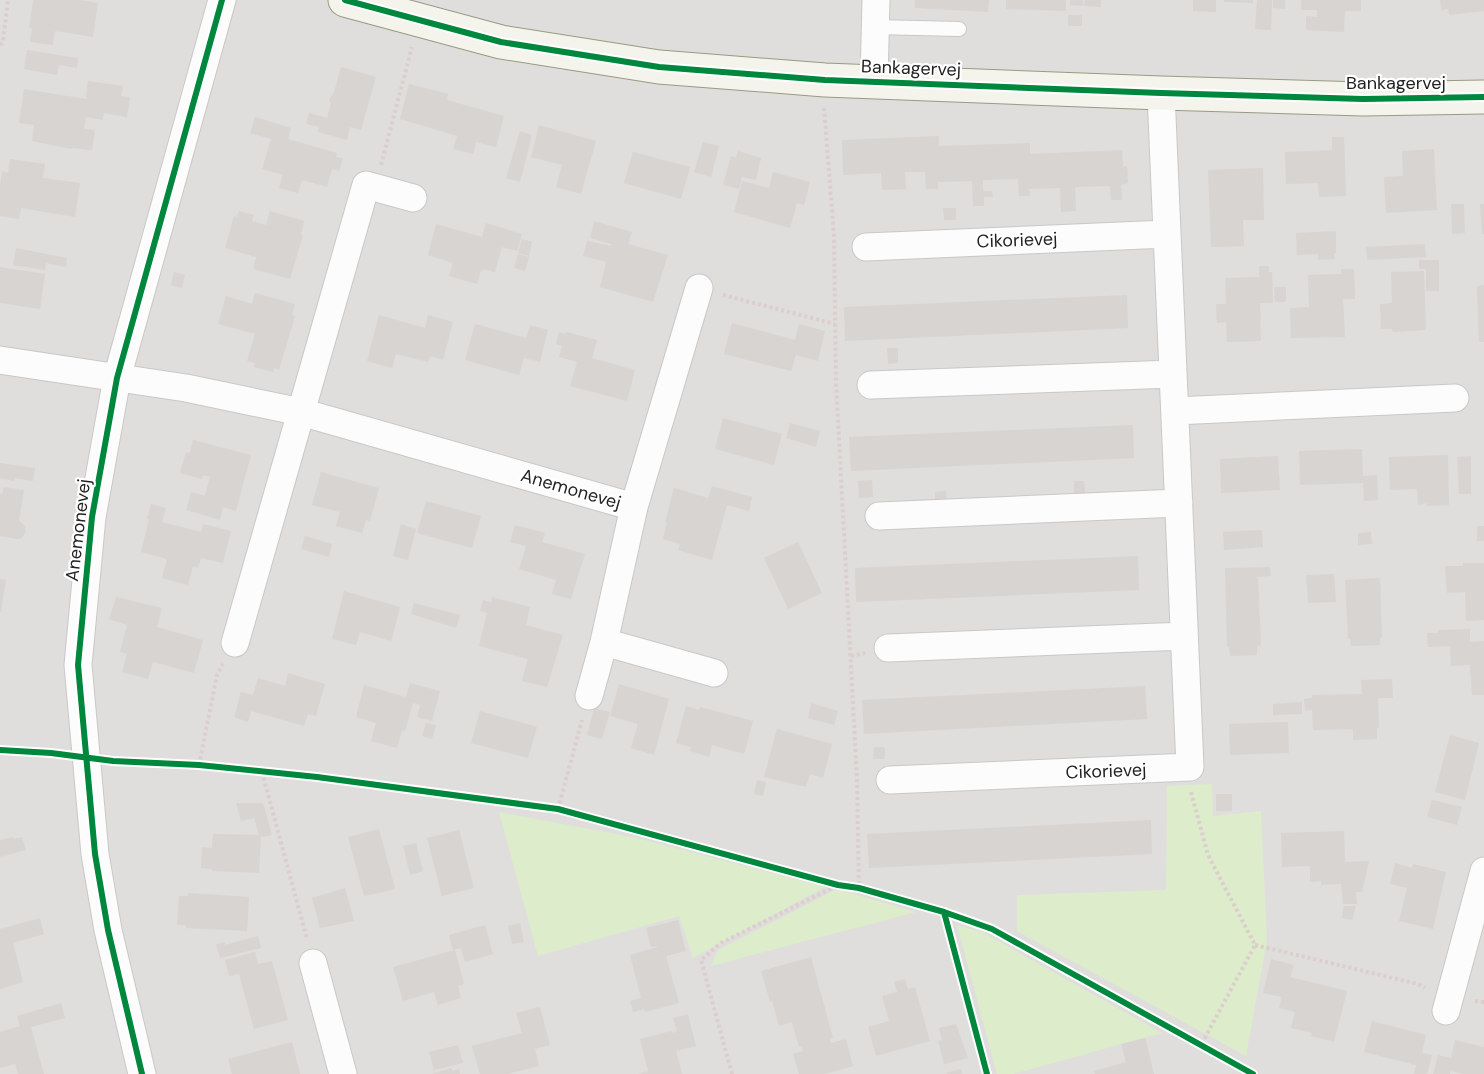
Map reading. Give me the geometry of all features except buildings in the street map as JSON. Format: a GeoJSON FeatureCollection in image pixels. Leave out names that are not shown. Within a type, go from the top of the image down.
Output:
{"type":"FeatureCollection","features":[{"type":"Feature","properties":{"kind":"street","name":"Anemonevej"},"geometry":{"type":"LineString","coordinates":[[142,1074],[108,930],[95,854],[78,665],[92,517],[117,378],[222,0]]}},
{"type":"Feature","properties":{"kind":"street","name":"Bankagervej"},"geometry":{"type":"LineString","coordinates":[[345,0],[501,42],[659,67],[825,80],[1161,93],[1363,99],[1484,97]]}},
{"type":"Feature","properties":{"kind":"street"},"geometry":{"type":"LineString","coordinates":[[874,82],[876,0]]}},
{"type":"Feature","properties":{"kind":"street"},"geometry":{"type":"LineString","coordinates":[[1161,93],[1190,767]]}},
{"type":"Feature","properties":{"kind":"street"},"geometry":{"type":"LineString","coordinates":[[235,643],[366,185],[413,198]]}},
{"type":"Feature","properties":{"kind":"street","name":"Cikorievej"},"geometry":{"type":"LineString","coordinates":[[866,247],[1167,234]]}},
{"type":"Feature","properties":{"kind":"street","name":"Anemonevej"},"geometry":{"type":"LineString","coordinates":[[589,696],[604,642],[634,507],[699,288]]}},
{"type":"Feature","properties":{"kind":"street","name":"Anemonevej"},"geometry":{"type":"LineString","coordinates":[[0,360],[186,388],[301,412],[634,507]]}},
{"type":"Feature","properties":{"kind":"street"},"geometry":{"type":"LineString","coordinates":[[871,385],[1173,374]]}},
{"type":"Feature","properties":{"kind":"street"},"geometry":{"type":"LineString","coordinates":[[1175,411],[1455,398]]}},
{"type":"Feature","properties":{"kind":"street"},"geometry":{"type":"LineString","coordinates":[[879,516],[1179,503]]}},
{"type":"Feature","properties":{"kind":"street"},"geometry":{"type":"LineString","coordinates":[[888,648],[1184,636]]}},
{"type":"Feature","properties":{"kind":"street"},"geometry":{"type":"LineString","coordinates":[[604,642],[714,673]]}},
{"type":"Feature","properties":{"kind":"street","name":"Cikorievej"},"geometry":{"type":"LineString","coordinates":[[890,780],[1190,767]]}},
{"type":"Feature","properties":{"kind":"street"},"geometry":{"type":"LineString","coordinates":[[1447,1006],[1484,871]]}},
{"type":"Feature","properties":{"kind":"street"},"geometry":{"type":"LineString","coordinates":[[313,963],[343,1074]]}},
{"type":"Feature","properties":{"kind":"lane"},"geometry":{"type":"LineString","coordinates":[[875,27],[959,29]]}},
{"type":"Feature","properties":{"kind":"path"},"geometry":{"type":"LineString","coordinates":[[0,45],[3,42],[8,0]]}},
{"type":"Feature","properties":{"kind":"path"},"geometry":{"type":"LineString","coordinates":[[366,185],[381,165],[419,20]]}},
{"type":"Feature","properties":{"kind":"path"},"geometry":{"type":"LineString","coordinates":[[825,80],[824,108],[834,236],[836,382],[857,781],[859,888]]}},
{"type":"Feature","properties":{"kind":"path"},"geometry":{"type":"LineString","coordinates":[[699,288],[835,324]]}},
{"type":"Feature","properties":{"kind":"path"},"geometry":{"type":"LineString","coordinates":[[199,765],[218,675],[235,643]]}},
{"type":"Feature","properties":{"kind":"path"},"geometry":{"type":"LineString","coordinates":[[558,809],[589,696]]}},
{"type":"Feature","properties":{"kind":"path"},"geometry":{"type":"LineString","coordinates":[[1190,767],[1191,797],[1208,855],[1255,945],[1418,984],[1447,1006],[1484,1002]]}},
{"type":"Feature","properties":{"kind":"path"},"geometry":{"type":"LineString","coordinates":[[262,772],[313,963]]}},
{"type":"Feature","properties":{"kind":"path"},"geometry":{"type":"LineString","coordinates":[[732,1074],[701,960],[721,943],[838,885]]}},
{"type":"Feature","properties":{"kind":"path"},"geometry":{"type":"LineString","coordinates":[[1201,1045],[1255,945]]}},
{"type":"Feature","properties":{"kind":"shaded area"},"geometry":{"type":"Polygon","coordinates":[[[0,0],[1484,0],[1484,1074],[0,1074],[0,0]]]}},
{"type":"Feature","properties":{"kind":"green space"},"geometry":{"type":"Polygon","coordinates":[[[1212,784],[1213,816],[1261,811],[1267,940],[1246,1056],[1017,931],[1017,895],[1166,890],[1167,786],[1212,784]]]}},
{"type":"Feature","properties":{"kind":"green space"},"geometry":{"type":"Polygon","coordinates":[[[499,812],[637,838],[825,887],[693,958],[679,916],[538,956],[499,812]]]}},
{"type":"Feature","properties":{"kind":"green space"},"geometry":{"type":"Polygon","coordinates":[[[837,889],[916,912],[711,966],[718,950],[837,889]]]}},
{"type":"Feature","properties":{"kind":"green space"},"geometry":{"type":"Polygon","coordinates":[[[957,925],[982,932],[1162,1033],[1013,1074],[997,1074],[957,925]]]}},
{"type":"Feature","properties":{"kind":"cycle path"},"geometry":{"type":"LineString","coordinates":[[142,1074],[108,930],[95,854],[78,665],[92,517],[117,378],[222,0]]}},
{"type":"Feature","properties":{"kind":"cycle path"},"geometry":{"type":"LineString","coordinates":[[345,0],[501,42],[659,67],[825,80],[1161,93],[1363,99],[1484,97]]}},
{"type":"Feature","properties":{"kind":"cycle path"},"geometry":{"type":"LineString","coordinates":[[0,750],[51,753],[113,761],[199,765],[317,777],[558,809],[838,885],[859,888],[944,912],[992,929],[1253,1074]]}},
{"type":"Feature","properties":{"kind":"cycle path"},"geometry":{"type":"LineString","coordinates":[[944,912],[987,1074]]}}]}
